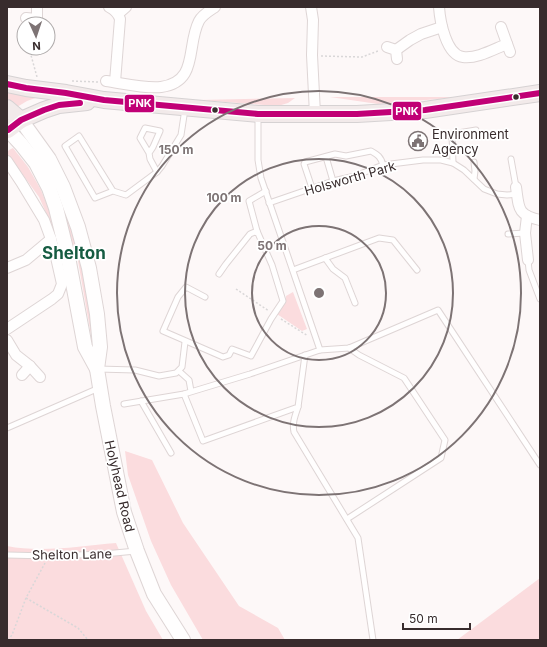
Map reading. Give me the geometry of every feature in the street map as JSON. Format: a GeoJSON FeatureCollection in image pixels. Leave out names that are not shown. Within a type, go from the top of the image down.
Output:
{"type":"FeatureCollection","features":[{"type":"Feature","properties":{"kind":"main road"},"geometry":{"type":"LineString","coordinates":[[7,84],[104,100],[258,114],[357,114],[425,110],[540,93]]}},
{"type":"Feature","properties":{"kind":"main road"},"geometry":{"type":"LineString","coordinates":[[20,120],[24,111],[32,105],[66,93]]}},
{"type":"Feature","properties":{"kind":"main road"},"geometry":{"type":"LineString","coordinates":[[7,130],[20,120],[44,110],[59,106],[104,100]]}},
{"type":"Feature","properties":{"kind":"main road"},"geometry":{"type":"LineString","coordinates":[[7,108],[20,120]]}},
{"type":"Feature","properties":{"kind":"main road","name":"Holyhead Road"},"geometry":{"type":"LineString","coordinates":[[20,120],[40,145],[53,166],[63,187],[78,227],[89,268],[97,314],[100,347],[97,369],[108,436],[124,512],[154,594],[182,640]]}},
{"type":"Feature","properties":{"kind":"main road","name":"Holyhead Road"},"geometry":{"type":"LineString","coordinates":[[7,130],[21,144],[36,163],[49,188],[56,208],[68,257],[85,347],[97,369]]}},
{"type":"Feature","properties":{"kind":"street"},"geometry":{"type":"LineString","coordinates":[[109,7],[116,11],[122,11],[110,81],[151,87],[174,84],[179,80],[188,68],[195,30],[199,21],[205,14],[215,7]]}},
{"type":"Feature","properties":{"kind":"street"},"geometry":{"type":"LineString","coordinates":[[311,7],[313,20],[312,55],[316,114]]}},
{"type":"Feature","properties":{"kind":"street"},"geometry":{"type":"LineString","coordinates":[[439,7],[442,27],[452,51],[458,56],[472,57],[509,48],[501,27]]}},
{"type":"Feature","properties":{"kind":"street"},"geometry":{"type":"LineString","coordinates":[[394,52],[421,34],[442,27]]}},
{"type":"Feature","properties":{"kind":"street"},"geometry":{"type":"LineString","coordinates":[[7,161],[44,220],[55,253],[62,284],[58,294],[52,299],[7,329]]}},
{"type":"Feature","properties":{"kind":"street"},"geometry":{"type":"LineString","coordinates":[[516,191],[522,213],[540,220]]}},
{"type":"Feature","properties":{"kind":"street"},"geometry":{"type":"LineString","coordinates":[[527,216],[525,233],[528,260]]}},
{"type":"Feature","properties":{"kind":"street"},"geometry":{"type":"LineString","coordinates":[[7,268],[26,260],[51,239]]}},
{"type":"Feature","properties":{"kind":"street"},"geometry":{"type":"LineString","coordinates":[[7,340],[16,355],[30,366],[40,377]]}},
{"type":"Feature","properties":{"kind":"street"},"geometry":{"type":"LineString","coordinates":[[22,375],[30,366]]}},
{"type":"Feature","properties":{"kind":"lane"},"geometry":{"type":"LineString","coordinates":[[113,191],[79,136],[65,146],[95,198],[113,191],[126,195],[157,172],[162,166],[180,135],[185,108]]}},
{"type":"Feature","properties":{"kind":"lane"},"geometry":{"type":"LineString","coordinates":[[258,114],[258,160],[261,178],[320,350]]}},
{"type":"Feature","properties":{"kind":"lane"},"geometry":{"type":"LineString","coordinates":[[149,153],[160,131],[145,128],[140,138],[149,153],[150,159],[157,172]]}},
{"type":"Feature","properties":{"kind":"lane"},"geometry":{"type":"LineString","coordinates":[[453,163],[452,134],[476,130]]}},
{"type":"Feature","properties":{"kind":"lane"},"geometry":{"type":"LineString","coordinates":[[312,188],[304,164],[305,162],[335,154],[346,156],[371,150],[382,159],[383,165]]}},
{"type":"Feature","properties":{"kind":"lane"},"geometry":{"type":"LineString","coordinates":[[326,156],[333,181]]}},
{"type":"Feature","properties":{"kind":"lane"},"geometry":{"type":"LineString","coordinates":[[512,159],[516,191]]}},
{"type":"Feature","properties":{"kind":"lane","name":"Holsworth Park"},"geometry":{"type":"LineString","coordinates":[[270,203],[333,181],[355,176],[383,165],[423,160],[441,160],[453,163],[464,170],[484,189],[497,194],[507,195],[516,191]]}},
{"type":"Feature","properties":{"kind":"lane"},"geometry":{"type":"LineString","coordinates":[[474,162],[474,179]]}},
{"type":"Feature","properties":{"kind":"lane"},"geometry":{"type":"LineString","coordinates":[[205,297],[186,287],[178,297],[163,331],[185,342],[224,357],[229,355],[232,349],[251,356],[283,300],[272,266],[257,231],[248,201],[266,191]]}},
{"type":"Feature","properties":{"kind":"lane"},"geometry":{"type":"LineString","coordinates":[[219,274],[250,234],[257,231]]}},
{"type":"Feature","properties":{"kind":"lane"},"geometry":{"type":"LineString","coordinates":[[508,234],[525,233]]}},
{"type":"Feature","properties":{"kind":"lane"},"geometry":{"type":"LineString","coordinates":[[293,270],[379,238],[393,240],[417,270]]}},
{"type":"Feature","properties":{"kind":"lane"},"geometry":{"type":"LineString","coordinates":[[325,258],[333,270],[345,278],[355,303]]}},
{"type":"Feature","properties":{"kind":"lane"},"geometry":{"type":"LineString","coordinates":[[528,260],[540,299]]}},
{"type":"Feature","properties":{"kind":"lane"},"geometry":{"type":"LineString","coordinates":[[124,404],[184,394],[250,374],[320,350],[349,348],[438,310],[540,465]]}},
{"type":"Feature","properties":{"kind":"lane"},"geometry":{"type":"LineString","coordinates":[[97,369],[135,370],[159,376],[176,373],[182,367],[185,342]]}},
{"type":"Feature","properties":{"kind":"lane"},"geometry":{"type":"LineString","coordinates":[[347,519],[441,458],[445,440],[404,378],[359,355],[349,348]]}},
{"type":"Feature","properties":{"kind":"lane"},"geometry":{"type":"LineString","coordinates":[[305,355],[298,407],[293,426],[294,432],[358,538],[373,640]]}},
{"type":"Feature","properties":{"kind":"lane"},"geometry":{"type":"LineString","coordinates":[[178,371],[189,380],[191,392]]}},
{"type":"Feature","properties":{"kind":"lane"},"geometry":{"type":"LineString","coordinates":[[7,428],[100,387]]}},
{"type":"Feature","properties":{"kind":"lane"},"geometry":{"type":"LineString","coordinates":[[184,394],[203,441],[298,407]]}},
{"type":"Feature","properties":{"kind":"lane"},"geometry":{"type":"LineString","coordinates":[[141,401],[171,452]]}},
{"type":"Feature","properties":{"kind":"lane","name":"Shelton Lane"},"geometry":{"type":"LineString","coordinates":[[7,555],[50,556],[137,551]]}},
{"type":"Feature","properties":{"kind":"path"},"geometry":{"type":"LineString","coordinates":[[312,55],[362,57],[394,52]]}},
{"type":"Feature","properties":{"kind":"path"},"geometry":{"type":"LineString","coordinates":[[31,56],[37,77]]}},
{"type":"Feature","properties":{"kind":"path"},"geometry":{"type":"LineString","coordinates":[[8,640],[12,635],[26,598],[44,564],[50,556]]}},
{"type":"Feature","properties":{"kind":"path"},"geometry":{"type":"LineString","coordinates":[[26,598],[78,628],[88,640]]}},
{"type":"Feature","properties":{"kind":"shaded area"},"geometry":{"type":"Polygon","coordinates":[[[7,87],[41,96],[27,101],[17,107],[7,98],[7,87]]]}},
{"type":"Feature","properties":{"kind":"shaded area"},"geometry":{"type":"Polygon","coordinates":[[[330,97],[463,97],[378,104],[330,97]]]}},
{"type":"Feature","properties":{"kind":"shaded area"},"geometry":{"type":"Polygon","coordinates":[[[295,98],[288,103],[278,106],[199,100],[295,98]]]}},
{"type":"Feature","properties":{"kind":"shaded area"},"geometry":{"type":"Polygon","coordinates":[[[13,148],[28,167],[41,190],[59,235],[56,235],[39,197],[7,153],[13,148]]]}},
{"type":"Feature","properties":{"kind":"shaded area"},"geometry":{"type":"Polygon","coordinates":[[[57,189],[72,219],[93,312],[93,346],[78,261],[57,189]]]}},
{"type":"Feature","properties":{"kind":"shaded area"},"geometry":{"type":"Polygon","coordinates":[[[293,292],[307,329],[302,331],[277,314],[286,302],[286,296],[293,292]]]}},
{"type":"Feature","properties":{"kind":"shaded area"},"geometry":{"type":"Polygon","coordinates":[[[125,451],[152,460],[183,523],[239,606],[278,628],[285,640],[203,640],[171,585],[151,541],[128,475],[125,451]]]}},
{"type":"Feature","properties":{"kind":"shaded area"},"geometry":{"type":"Polygon","coordinates":[[[116,543],[146,611],[163,640],[7,640],[7,546],[47,549],[116,543]]]}},
{"type":"Feature","properties":{"kind":"shaded area"},"geometry":{"type":"Polygon","coordinates":[[[540,578],[540,640],[457,640],[540,578]]]}},
{"type":"Feature","properties":{"kind":"transit line","name":"PNK"},"geometry":{"type":"LineString","coordinates":[[7,84],[104,100],[258,114],[357,114],[425,110],[540,93]]}},
{"type":"Feature","properties":{"kind":"transit line","name":"PNK"},"geometry":{"type":"LineString","coordinates":[[7,129],[8,130],[21,120],[44,110],[59,105],[80,103]]}},
{"type":"Feature","properties":{"kind":"place","name":"Environment Agency"},"geometry":{"type":"Point","coordinates":[418,141]}},
{"type":"Feature","properties":{"kind":"district","name":"Shelton"},"geometry":{"type":"Point","coordinates":[74,253]}}]}
